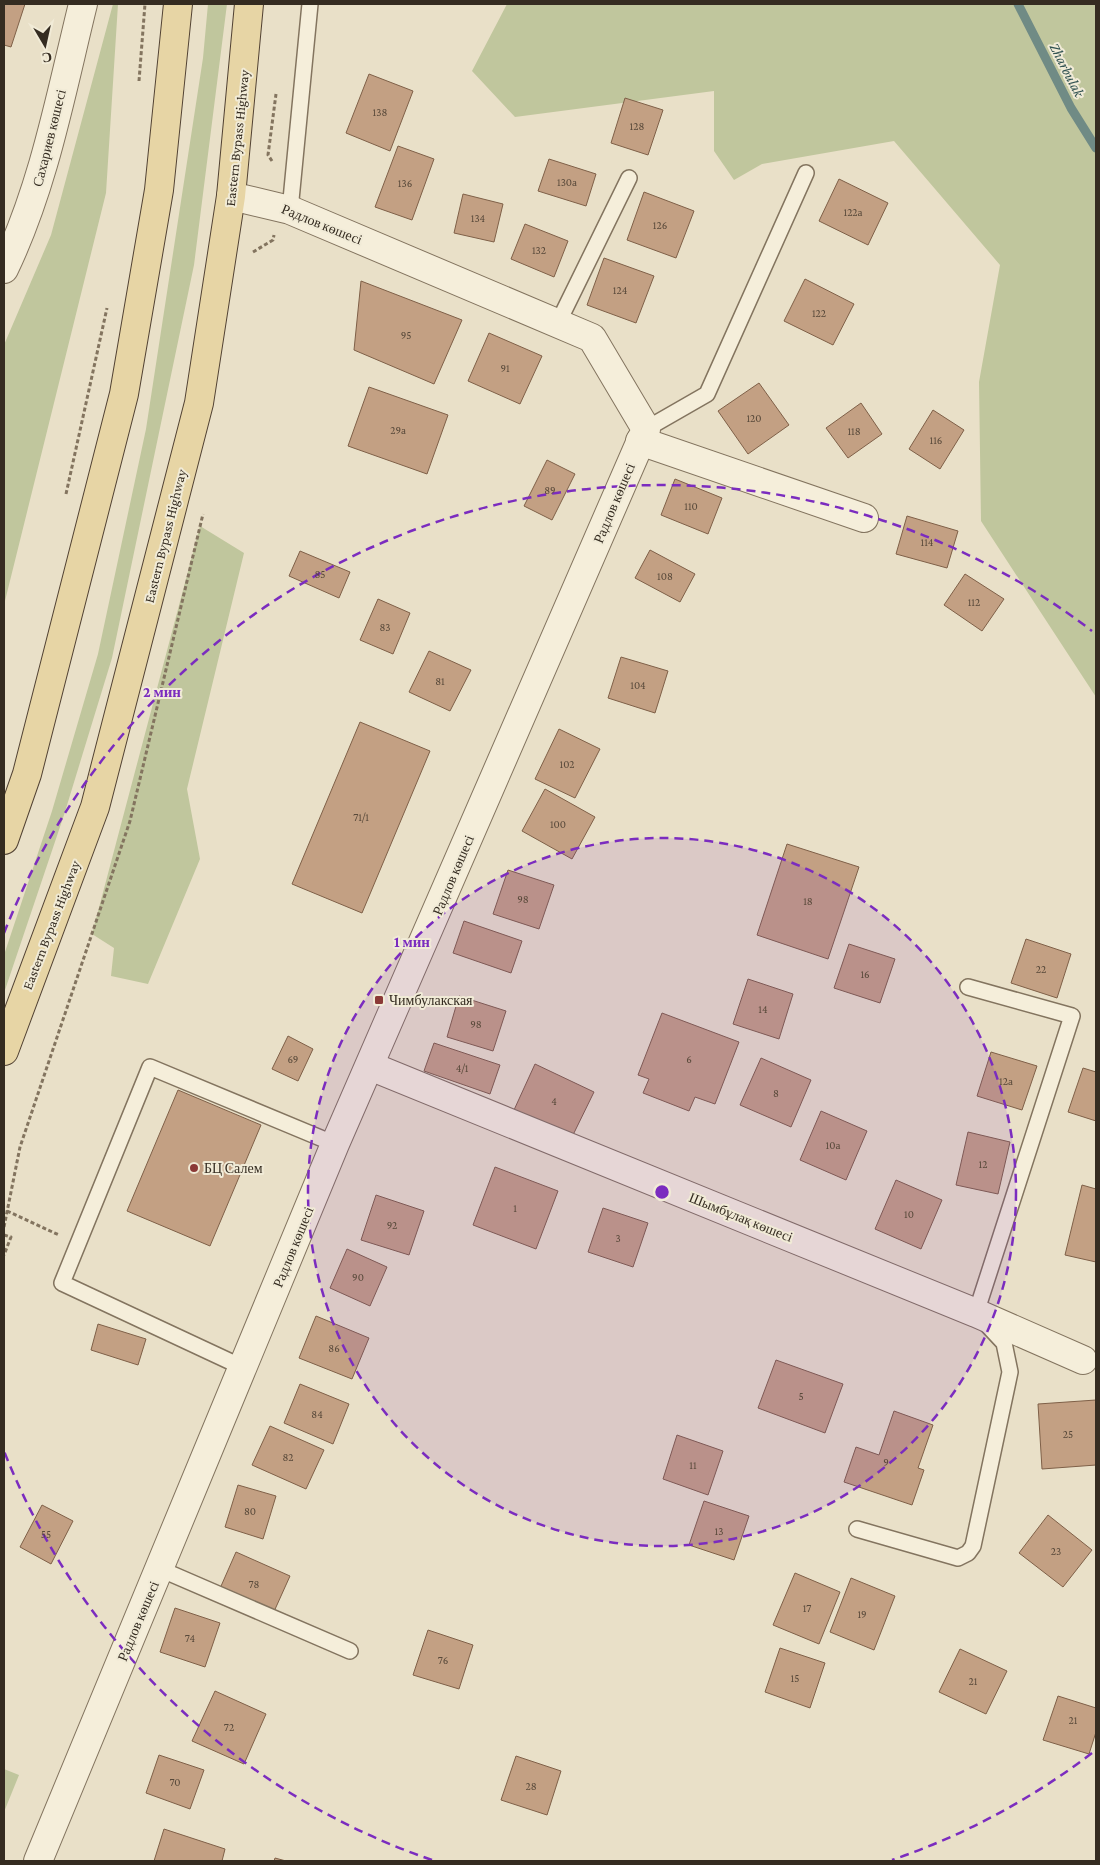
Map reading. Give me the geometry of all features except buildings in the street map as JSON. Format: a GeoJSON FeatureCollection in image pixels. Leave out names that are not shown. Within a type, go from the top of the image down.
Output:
{"type":"FeatureCollection","features":[{"type":"Feature","properties":{"kind":"main road"},"geometry":{"type":"LineString","coordinates":[[4,840],[27,774],[124,394],[159,190],[178,4]]}},
{"type":"Feature","properties":{"kind":"main road","name":"Eastern Bypass Highway"},"geometry":{"type":"LineString","coordinates":[[4,1052],[95,807],[199,403],[231,196],[249,4]]}},
{"type":"Feature","properties":{"kind":"street","name":"Сахариев көшесі"},"geometry":{"type":"LineString","coordinates":[[4,269],[18,240],[36,188],[83,4]]}},
{"type":"Feature","properties":{"kind":"street","name":"Радлов көшесі"},"geometry":{"type":"LineString","coordinates":[[38,1861],[244,1368],[335,1144],[643,435],[592,338],[290,210],[231,196]]}},
{"type":"Feature","properties":{"kind":"street"},"geometry":{"type":"LineString","coordinates":[[643,435],[864,518]]}},
{"type":"Feature","properties":{"kind":"street","name":"Шымбұлақ көшесі"},"geometry":{"type":"LineString","coordinates":[[370,1066],[976,1313],[1083,1360]]}},
{"type":"Feature","properties":{"kind":"lane"},"geometry":{"type":"LineString","coordinates":[[290,210],[310,4]]}},
{"type":"Feature","properties":{"kind":"lane"},"geometry":{"type":"LineString","coordinates":[[643,435],[707,394],[806,173]]}},
{"type":"Feature","properties":{"kind":"lane"},"geometry":{"type":"LineString","coordinates":[[558,323],[629,178]]}},
{"type":"Feature","properties":{"kind":"lane"},"geometry":{"type":"LineString","coordinates":[[857,1529],[958,1558],[968,1554],[973,1546],[1010,1372],[1004,1343],[976,1313],[1072,1016],[968,987]]}},
{"type":"Feature","properties":{"kind":"lane"},"geometry":{"type":"LineString","coordinates":[[244,1368],[62,1283],[150,1067],[335,1144]]}},
{"type":"Feature","properties":{"kind":"lane"},"geometry":{"type":"LineString","coordinates":[[160,1569],[350,1651]]}},
{"type":"Feature","properties":{"kind":"path"},"geometry":{"type":"LineString","coordinates":[[138,86],[145,4]]}},
{"type":"Feature","properties":{"kind":"path"},"geometry":{"type":"LineString","coordinates":[[64,502],[93,378],[108,303]]}},
{"type":"Feature","properties":{"kind":"path"},"geometry":{"type":"LineString","coordinates":[[7,1211],[78,1245]]}},
{"type":"Feature","properties":{"kind":"path"},"geometry":{"type":"LineString","coordinates":[[4,1235],[11,1237],[4,1255]]}},
{"type":"Feature","properties":{"kind":"green space"},"geometry":{"type":"Polygon","coordinates":[[[113,4],[118,4],[106,193],[4,605],[4,345],[51,235],[113,4]]]}},
{"type":"Feature","properties":{"kind":"green space"},"geometry":{"type":"Polygon","coordinates":[[[208,4],[227,4],[194,265],[112,658],[64,815],[4,993],[4,955],[52,811],[98,654],[146,429],[203,58],[208,4]]]}},
{"type":"Feature","properties":{"kind":"green space"},"geometry":{"type":"Polygon","coordinates":[[[507,4],[1096,4],[1096,697],[981,521],[979,382],[1000,265],[894,141],[762,164],[734,180],[714,151],[714,91],[515,117],[472,71],[507,4]]]}},
{"type":"Feature","properties":{"kind":"green space"},"geometry":{"type":"Polygon","coordinates":[[[200,526],[244,553],[187,789],[200,859],[148,984],[111,976],[114,948],[92,934],[200,526]]]}},
{"type":"Feature","properties":{"kind":"green space"},"geometry":{"type":"Polygon","coordinates":[[[4,1769],[19,1775],[4,1812],[4,1769]]]}},
{"type":"Feature","properties":{"kind":"waterway","name":"Zharbulak"},"geometry":{"type":"LineString","coordinates":[[1018,4],[1071,108],[1096,148]]}},
{"type":"Feature","properties":{"kind":"place","name":"Чимбулакская"},"geometry":{"type":"Point","coordinates":[379,1000]}},
{"type":"Feature","properties":{"kind":"place","name":"БЦ Салем"},"geometry":{"type":"Point","coordinates":[194,1168]}}]}
